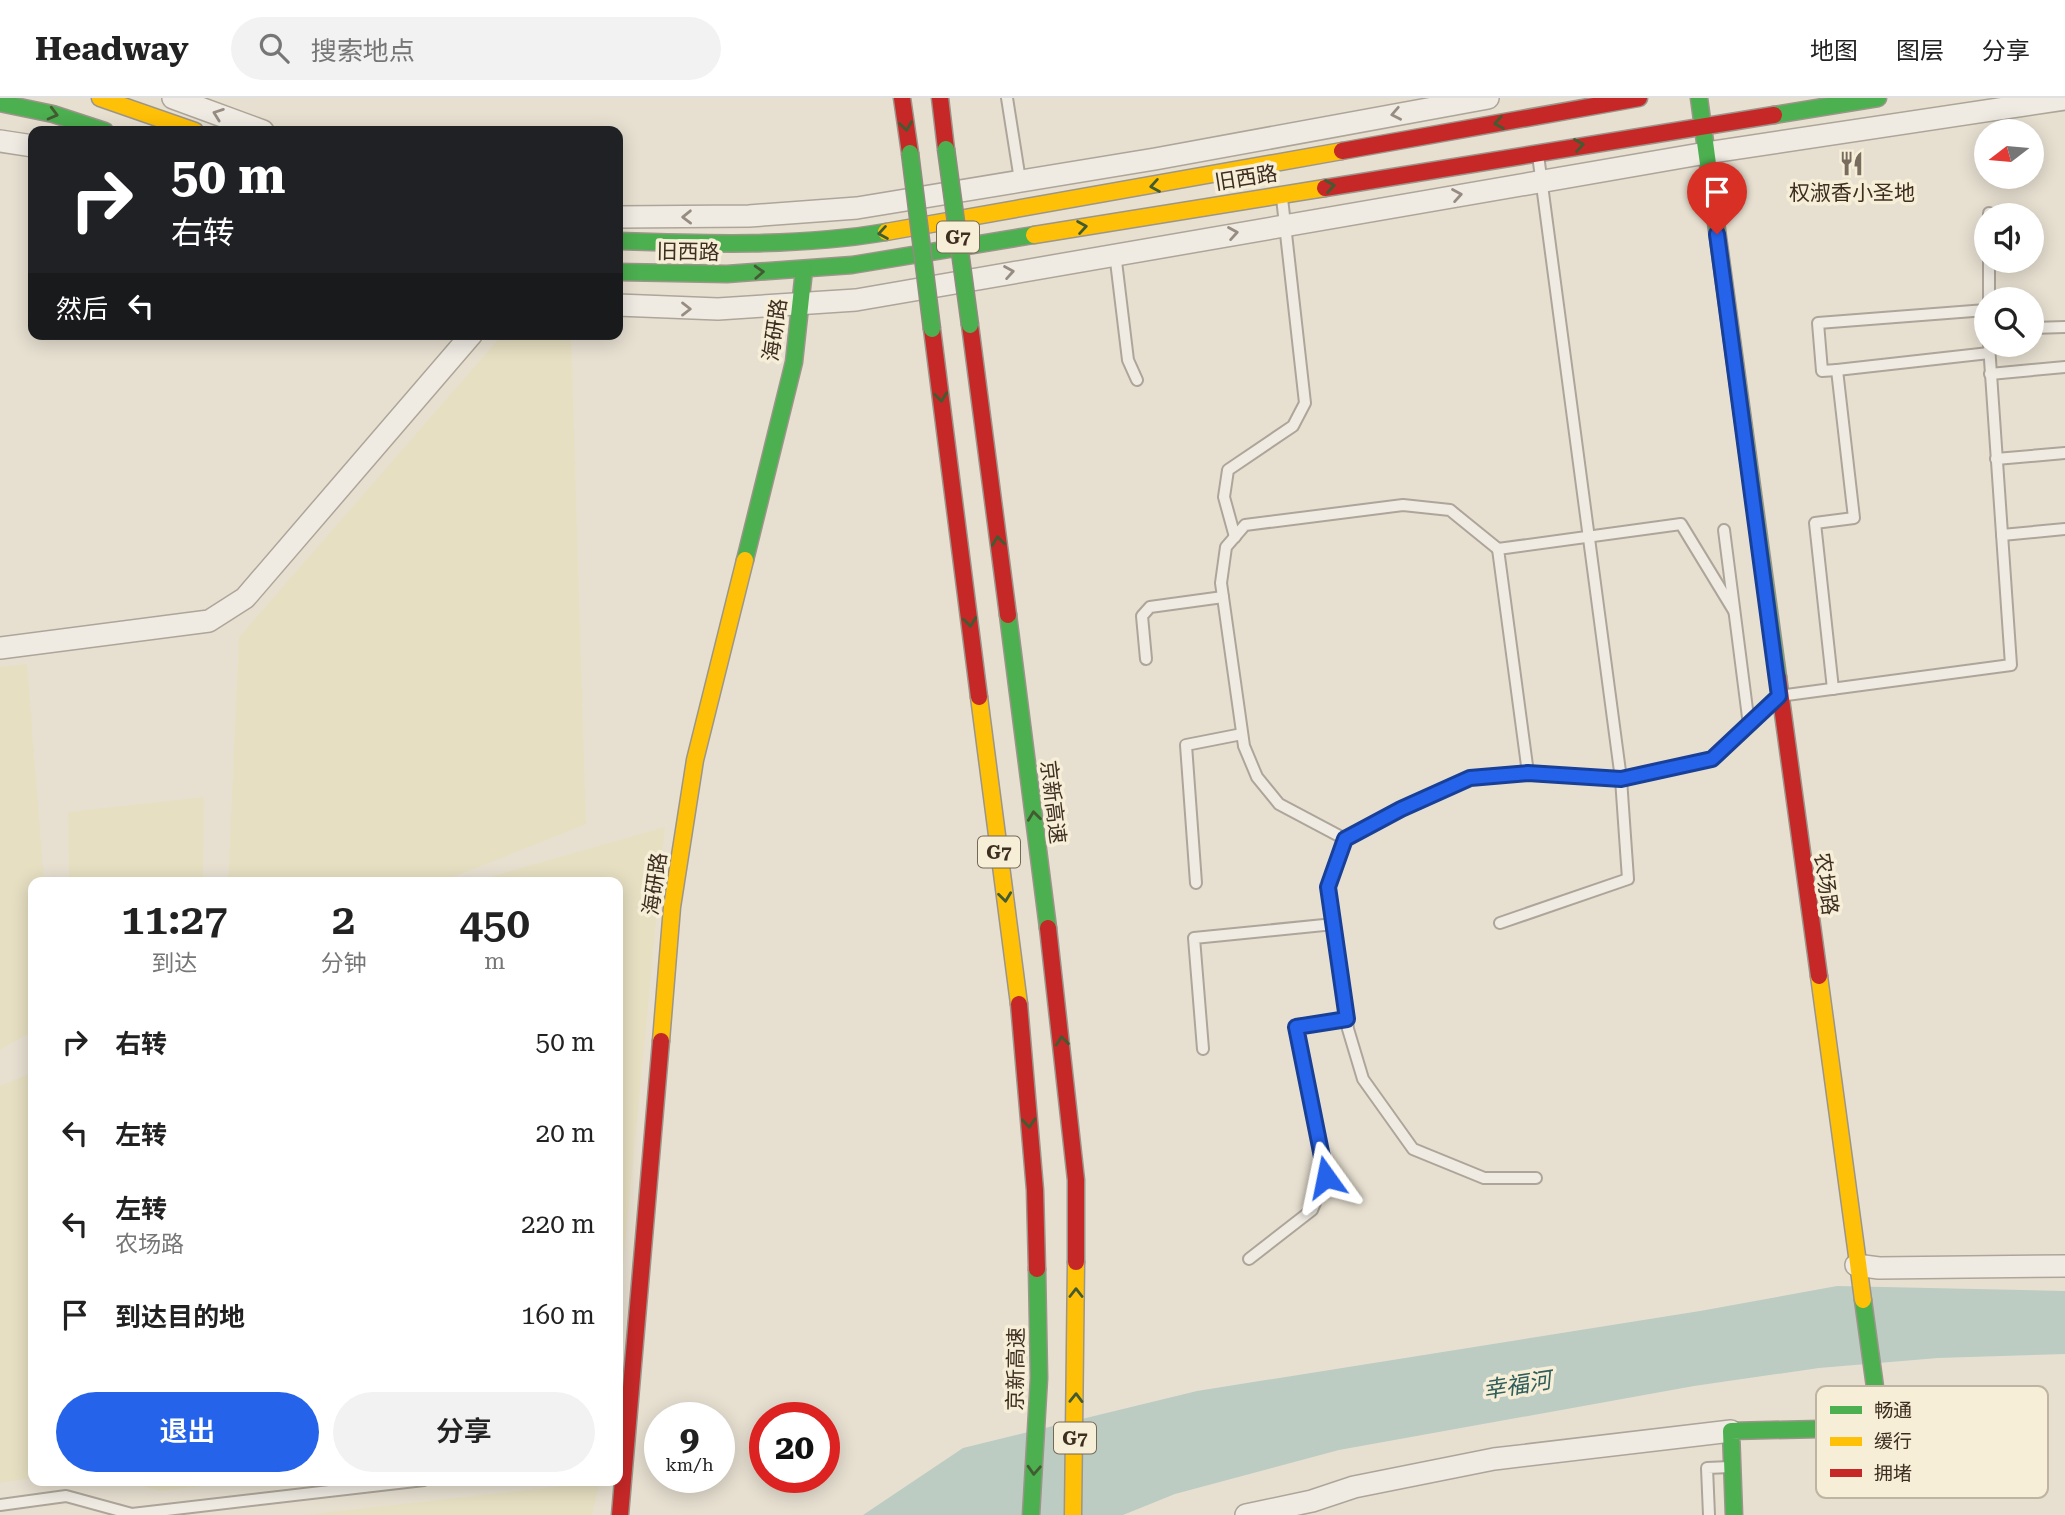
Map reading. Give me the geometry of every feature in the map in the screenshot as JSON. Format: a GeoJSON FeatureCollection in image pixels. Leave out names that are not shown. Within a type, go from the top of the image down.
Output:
{"type":"FeatureCollection","features":[{"type":"Feature","properties":{"kind":"main road"},"geometry":{"type":"LineString","coordinates":[[100,98],[181,126]]}},
{"type":"Feature","properties":{"kind":"main road","name":"京新高速"},"geometry":{"type":"LineString","coordinates":[[902,98],[1020,1012],[1035,1189],[1039,1378],[1031,1515]]}},
{"type":"Feature","properties":{"kind":"main road","name":"京新高速"},"geometry":{"type":"LineString","coordinates":[[940,98],[1058,1003],[1076,1180],[1077,1361],[1073,1515]]}},
{"type":"Feature","properties":{"kind":"main road","name":"旧西路"},"geometry":{"type":"LineString","coordinates":[[623,241],[710,244],[857,237],[1639,98]]}},
{"type":"Feature","properties":{"kind":"main road","name":"农场路"},"geometry":{"type":"LineString","coordinates":[[1699,98],[1875,1386]]}},
{"type":"Feature","properties":{"kind":"main road","name":"旧西路"},"geometry":{"type":"LineString","coordinates":[[623,272],[727,274],[852,265],[1878,98]]}},
{"type":"Feature","properties":{"kind":"main road"},"geometry":{"type":"LineString","coordinates":[[0,103],[53,114],[89,126]]}},
{"type":"Feature","properties":{"kind":"main road","name":"海研路"},"geometry":{"type":"LineString","coordinates":[[623,1452],[672,907],[695,760],[794,362],[804,270]]}},
{"type":"Feature","properties":{"kind":"main road","name":"农场路"},"geometry":{"type":"LineString","coordinates":[[1731,1431],[1816,1429]]}},
{"type":"Feature","properties":{"kind":"main road"},"geometry":{"type":"LineString","coordinates":[[1731,1431],[1734,1515]]}},
{"type":"Feature","properties":{"kind":"main road","name":"海研路"},"geometry":{"type":"LineString","coordinates":[[620,1515],[621,1486]]}},
{"type":"Feature","properties":{"kind":"street"},"geometry":{"type":"LineString","coordinates":[[173,98],[250,126]]}},
{"type":"Feature","properties":{"kind":"street"},"geometry":{"type":"LineString","coordinates":[[623,217],[807,214],[857,208],[1488,98]]}},
{"type":"Feature","properties":{"kind":"street"},"geometry":{"type":"LineString","coordinates":[[623,305],[718,309],[856,300],[1115,253],[1706,153],[1961,117],[2065,99]]}},
{"type":"Feature","properties":{"kind":"street"},"geometry":{"type":"LineString","coordinates":[[0,141],[28,145]]}},
{"type":"Feature","properties":{"kind":"street"},"geometry":{"type":"LineString","coordinates":[[0,648],[209,621],[245,598],[467,340]]}},
{"type":"Feature","properties":{"kind":"street"},"geometry":{"type":"LineString","coordinates":[[1857,1269],[2065,1266]]}},
{"type":"Feature","properties":{"kind":"street"},"geometry":{"type":"LineString","coordinates":[[1246,1515],[1312,1501],[1354,1487],[1494,1459],[1731,1431]]}},
{"type":"Feature","properties":{"kind":"lane"},"geometry":{"type":"LineString","coordinates":[[1007,98],[1020,180]]}},
{"type":"Feature","properties":{"kind":"lane"},"geometry":{"type":"LineString","coordinates":[[1500,923],[1628,879],[1621,779],[1538,152]]}},
{"type":"Feature","properties":{"kind":"lane"},"geometry":{"type":"LineString","coordinates":[[1235,537],[1224,497],[1228,470],[1293,426],[1306,403],[1282,194]]}},
{"type":"Feature","properties":{"kind":"lane"},"geometry":{"type":"LineString","coordinates":[[1115,253],[1128,360],[1137,380]]}},
{"type":"Feature","properties":{"kind":"lane"},"geometry":{"type":"LineString","coordinates":[[1974,311],[1818,323],[1822,371],[1974,351]]}},
{"type":"Feature","properties":{"kind":"lane"},"geometry":{"type":"LineString","coordinates":[[2044,328],[2065,327]]}},
{"type":"Feature","properties":{"kind":"lane"},"geometry":{"type":"LineString","coordinates":[[1536,1178],[1484,1178],[1413,1149],[1363,1079],[1347,1019],[1328,887],[1345,839],[1401,809],[1470,778],[1528,773],[1621,779],[1712,759],[1779,696],[2011,665],[1989,357]]}},
{"type":"Feature","properties":{"kind":"lane"},"geometry":{"type":"LineString","coordinates":[[1990,374],[2065,367]]}},
{"type":"Feature","properties":{"kind":"lane"},"geometry":{"type":"LineString","coordinates":[[1833,689],[1815,523],[1854,518],[1837,370]]}},
{"type":"Feature","properties":{"kind":"lane"},"geometry":{"type":"LineString","coordinates":[[1996,459],[2065,453]]}},
{"type":"Feature","properties":{"kind":"lane"},"geometry":{"type":"LineString","coordinates":[[1345,839],[1279,804],[1257,777],[1244,746],[1221,583],[1226,547],[1245,525],[1403,505],[1450,510],[1498,549],[1528,773]]}},
{"type":"Feature","properties":{"kind":"lane"},"geometry":{"type":"LineString","coordinates":[[1498,549],[1681,524],[1734,611]]}},
{"type":"Feature","properties":{"kind":"lane"},"geometry":{"type":"LineString","coordinates":[[2002,535],[2065,529]]}},
{"type":"Feature","properties":{"kind":"lane"},"geometry":{"type":"LineString","coordinates":[[1724,530],[1749,725]]}},
{"type":"Feature","properties":{"kind":"lane"},"geometry":{"type":"LineString","coordinates":[[1146,659],[1142,616],[1150,607],[1223,597]]}},
{"type":"Feature","properties":{"kind":"lane"},"geometry":{"type":"LineString","coordinates":[[1196,883],[1186,745],[1242,734]]}},
{"type":"Feature","properties":{"kind":"lane"},"geometry":{"type":"LineString","coordinates":[[1203,1049],[1194,938],[1334,925]]}},
{"type":"Feature","properties":{"kind":"lane"},"geometry":{"type":"LineString","coordinates":[[1249,1259],[1312,1210],[1326,1177],[1296,1027],[1347,1019]]}},
{"type":"Feature","properties":{"kind":"lane"},"geometry":{"type":"LineString","coordinates":[[1709,1515],[1707,1468],[1732,1467]]}},
{"type":"Feature","properties":{"kind":"lane"},"geometry":{"type":"LineString","coordinates":[[0,1505],[66,1496],[132,1514],[372,1486]]}},
{"type":"Feature","properties":{"kind":"shaded area"},"geometry":{"type":"Polygon","coordinates":[[[498,340],[571,340],[586,824],[454,877],[228,877],[239,637],[498,340]]]}},
{"type":"Feature","properties":{"kind":"shaded area"},"geometry":{"type":"Polygon","coordinates":[[[27,664],[44,877],[28,877],[28,1034],[0,1050],[0,667],[27,664]]]}},
{"type":"Feature","properties":{"kind":"shaded area"},"geometry":{"type":"Polygon","coordinates":[[[204,797],[203,877],[69,877],[68,812],[204,797]]]}},
{"type":"Feature","properties":{"kind":"shaded area"},"geometry":{"type":"Polygon","coordinates":[[[665,827],[623,1267],[623,877],[490,877],[665,827]]]}},
{"type":"Feature","properties":{"kind":"shaded area"},"geometry":{"type":"Polygon","coordinates":[[[28,1074],[28,1479],[0,1483],[0,1086],[28,1074]]]}},
{"type":"Feature","properties":{"kind":"shaded area"},"geometry":{"type":"Polygon","coordinates":[[[142,1486],[204,1486],[159,1491],[142,1486]]]}},
{"type":"Feature","properties":{"kind":"shaded area"},"geometry":{"type":"Polygon","coordinates":[[[564,1486],[599,1486],[592,1515],[303,1515],[564,1486]]]}},
{"type":"Feature","properties":{"kind":"water","name":"幸福河"},"geometry":{"type":"Polygon","coordinates":[[[1837,1286],[2065,1291],[2065,1354],[1938,1358],[1819,1368],[1694,1386],[1339,1450],[1175,1494],[1123,1515],[863,1515],[963,1448],[1197,1391],[1700,1311],[1837,1286]]]}},
{"type":"Feature","properties":{"kind":"traffic: fast"},"geometry":{"type":"LineString","coordinates":[[1699,98],[1778,677]]}},
{"type":"Feature","properties":{"kind":"traffic: fast"},"geometry":{"type":"LineString","coordinates":[[1774,115],[1878,98]]}},
{"type":"Feature","properties":{"kind":"traffic: fast"},"geometry":{"type":"LineString","coordinates":[[0,103],[53,114],[90,126]]}},
{"type":"Feature","properties":{"kind":"traffic: fast"},"geometry":{"type":"LineString","coordinates":[[946,149],[970,325]]}},
{"type":"Feature","properties":{"kind":"traffic: fast"},"geometry":{"type":"LineString","coordinates":[[910,153],[932,329]]}},
{"type":"Feature","properties":{"kind":"traffic: fast"},"geometry":{"type":"LineString","coordinates":[[623,241],[786,242],[886,232]]}},
{"type":"Feature","properties":{"kind":"traffic: fast"},"geometry":{"type":"LineString","coordinates":[[623,272],[727,274],[852,265],[1034,235]]}},
{"type":"Feature","properties":{"kind":"traffic: fast"},"geometry":{"type":"LineString","coordinates":[[745,560],[794,362],[804,270]]}},
{"type":"Feature","properties":{"kind":"traffic: fast"},"geometry":{"type":"LineString","coordinates":[[1008,615],[1048,928]]}},
{"type":"Feature","properties":{"kind":"traffic: fast"},"geometry":{"type":"LineString","coordinates":[[1031,1515],[1039,1378],[1037,1269]]}},
{"type":"Feature","properties":{"kind":"traffic: fast"},"geometry":{"type":"LineString","coordinates":[[1863,1300],[1875,1386]]}},
{"type":"Feature","properties":{"kind":"traffic: fast"},"geometry":{"type":"LineString","coordinates":[[1734,1515],[1731,1431],[1816,1429]]}},
{"type":"Feature","properties":{"kind":"traffic: slow"},"geometry":{"type":"LineString","coordinates":[[100,98],[181,126]]}},
{"type":"Feature","properties":{"kind":"traffic: slow"},"geometry":{"type":"LineString","coordinates":[[886,232],[1342,151]]}},
{"type":"Feature","properties":{"kind":"traffic: slow"},"geometry":{"type":"LineString","coordinates":[[1034,235],[1325,188]]}},
{"type":"Feature","properties":{"kind":"traffic: slow"},"geometry":{"type":"LineString","coordinates":[[661,1041],[672,907],[695,760],[745,560]]}},
{"type":"Feature","properties":{"kind":"traffic: slow"},"geometry":{"type":"LineString","coordinates":[[979,697],[1019,1004]]}},
{"type":"Feature","properties":{"kind":"traffic: slow"},"geometry":{"type":"LineString","coordinates":[[1819,976],[1863,1300]]}},
{"type":"Feature","properties":{"kind":"traffic: slow"},"geometry":{"type":"LineString","coordinates":[[1073,1515],[1076,1262]]}},
{"type":"Feature","properties":{"kind":"traffic: jam"},"geometry":{"type":"LineString","coordinates":[[902,98],[910,153]]}},
{"type":"Feature","properties":{"kind":"traffic: jam"},"geometry":{"type":"LineString","coordinates":[[940,98],[946,149]]}},
{"type":"Feature","properties":{"kind":"traffic: jam"},"geometry":{"type":"LineString","coordinates":[[1342,151],[1639,98]]}},
{"type":"Feature","properties":{"kind":"traffic: jam"},"geometry":{"type":"LineString","coordinates":[[1325,188],[1774,115]]}},
{"type":"Feature","properties":{"kind":"traffic: jam"},"geometry":{"type":"LineString","coordinates":[[970,325],[1008,615]]}},
{"type":"Feature","properties":{"kind":"traffic: jam"},"geometry":{"type":"LineString","coordinates":[[932,329],[979,697]]}},
{"type":"Feature","properties":{"kind":"traffic: jam"},"geometry":{"type":"LineString","coordinates":[[1778,677],[1819,976]]}},
{"type":"Feature","properties":{"kind":"traffic: jam"},"geometry":{"type":"LineString","coordinates":[[1048,928],[1076,1180],[1076,1262]]}},
{"type":"Feature","properties":{"kind":"traffic: jam"},"geometry":{"type":"LineString","coordinates":[[1019,1004],[1035,1190],[1037,1269]]}},
{"type":"Feature","properties":{"kind":"traffic: jam"},"geometry":{"type":"LineString","coordinates":[[623,1480],[661,1041]]}},
{"type":"Feature","properties":{"kind":"traffic: jam"},"geometry":{"type":"LineString","coordinates":[[620,1515],[623,1486]]}},
{"type":"Feature","properties":{"kind":"place","name":"权淑香小圣地"},"geometry":{"type":"Point","coordinates":[1852,164]}},
{"type":"Feature","properties":{"kind":"route"},"geometry":{"type":"LineString","coordinates":[[1326,1177],[1296,1027],[1347,1019],[1328,887],[1345,839],[1401,809],[1470,778],[1528,773],[1621,779],[1712,759],[1779,696],[1717,234]]}}]}
